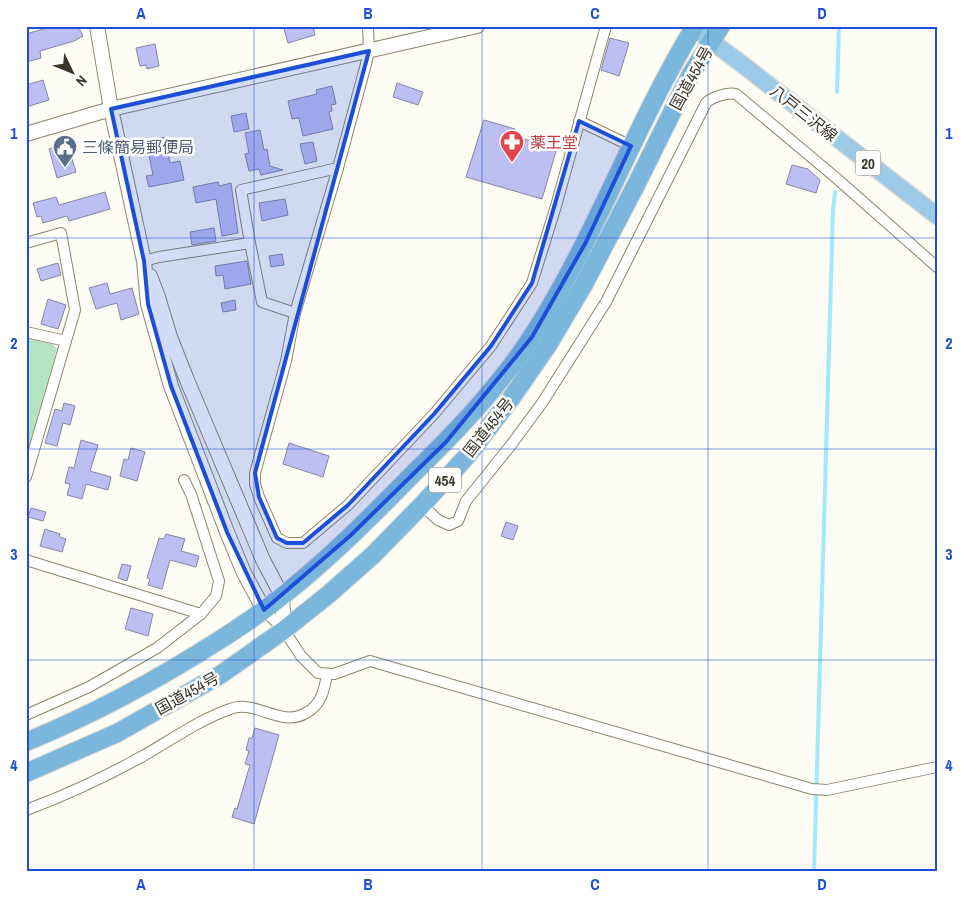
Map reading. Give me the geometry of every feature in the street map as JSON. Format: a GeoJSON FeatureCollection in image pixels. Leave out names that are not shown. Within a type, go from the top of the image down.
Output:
{"type":"FeatureCollection","features":[{"type":"Feature","properties":{"kind":"highway","name":"国道454号"},"geometry":{"type":"LineString","coordinates":[[26,742],[71,724],[120,699],[183,664],[264,610],[282,596],[402,486],[446,442],[493,389],[532,337],[562,288],[586,242],[647,112],[693,27]]}},
{"type":"Feature","properties":{"kind":"highway","name":"国道454号"},"geometry":{"type":"LineString","coordinates":[[26,773],[117,732],[220,675],[284,630],[329,594],[373,555],[422,505],[467,456],[512,397],[548,345],[583,286],[691,74],[716,34]]}},
{"type":"Feature","properties":{"kind":"main road","name":"八戸三沢線"},"geometry":{"type":"LineString","coordinates":[[693,27],[716,34],[937,216]]}},
{"type":"Feature","properties":{"kind":"street"},"geometry":{"type":"LineString","coordinates":[[97,26],[111,109],[144,261],[148,304],[172,386],[226,532],[244,573],[264,610],[284,630],[310,667],[318,674],[327,675],[370,661],[812,789],[826,790],[937,767]]}},
{"type":"Feature","properties":{"kind":"street"},"geometry":{"type":"LineString","coordinates":[[368,26],[369,51],[338,168],[295,313],[286,361],[255,473],[255,484],[259,497],[277,538],[287,543],[303,542],[348,505],[434,414],[491,346],[532,283],[556,206],[606,26]]}},
{"type":"Feature","properties":{"kind":"street"},"geometry":{"type":"LineString","coordinates":[[26,134],[111,109],[477,26]]}},
{"type":"Feature","properties":{"kind":"street"},"geometry":{"type":"LineString","coordinates":[[422,505],[438,520],[450,526],[458,521],[466,501],[542,403],[606,302],[683,148],[706,104],[710,100],[732,93],[736,94],[835,177],[937,267]]}},
{"type":"Feature","properties":{"kind":"street"},"geometry":{"type":"LineString","coordinates":[[579,121],[631,146]]}},
{"type":"Feature","properties":{"kind":"street"},"geometry":{"type":"LineString","coordinates":[[295,313],[262,302],[241,190],[338,168]]}},
{"type":"Feature","properties":{"kind":"street"},"geometry":{"type":"LineString","coordinates":[[26,243],[61,233],[75,310],[26,477]]}},
{"type":"Feature","properties":{"kind":"street"},"geometry":{"type":"LineString","coordinates":[[144,261],[250,243]]}},
{"type":"Feature","properties":{"kind":"street"},"geometry":{"type":"LineString","coordinates":[[144,261],[187,380],[262,560],[282,596],[284,630]]}},
{"type":"Feature","properties":{"kind":"street"},"geometry":{"type":"LineString","coordinates":[[26,332],[66,341]]}},
{"type":"Feature","properties":{"kind":"street"},"geometry":{"type":"LineString","coordinates":[[26,715],[89,687],[132,664],[157,648],[201,614],[216,596],[219,581],[184,480]]}},
{"type":"Feature","properties":{"kind":"street"},"geometry":{"type":"LineString","coordinates":[[26,560],[201,614]]}},
{"type":"Feature","properties":{"kind":"street"},"geometry":{"type":"LineString","coordinates":[[26,810],[64,796],[97,780],[229,709],[239,706],[249,707],[289,719],[297,718],[308,712],[320,701],[327,675]]}},
{"type":"Feature","properties":{"kind":"highlighted area"},"geometry":{"type":"Polygon","coordinates":[[[369,51],[255,473],[259,497],[277,538],[287,543],[303,543],[348,505],[434,414],[491,346],[532,283],[579,121],[631,146],[586,242],[532,337],[446,442],[351,535],[264,610],[227,532],[171,386],[148,304],[144,261],[111,109],[369,51]]]}},
{"type":"Feature","properties":{"kind":"green space"},"geometry":{"type":"Polygon","coordinates":[[[26,338],[53,344],[57,349],[26,456],[26,338]]]}},
{"type":"Feature","properties":{"kind":"building"},"geometry":{"type":"Polygon","coordinates":[[[53,26],[78,26],[83,36],[74,41],[40,51],[41,58],[26,62],[26,34],[53,26]]]}},
{"type":"Feature","properties":{"kind":"building"},"geometry":{"type":"Polygon","coordinates":[[[283,26],[313,26],[315,35],[288,43],[283,26]]]}},
{"type":"Feature","properties":{"kind":"building"},"geometry":{"type":"Polygon","coordinates":[[[610,38],[629,43],[619,76],[601,70],[610,38]]]}},
{"type":"Feature","properties":{"kind":"building"},"geometry":{"type":"Polygon","coordinates":[[[155,44],[159,66],[147,69],[146,65],[140,66],[136,48],[155,44]]]}},
{"type":"Feature","properties":{"kind":"building"},"geometry":{"type":"Polygon","coordinates":[[[43,80],[49,100],[26,107],[26,85],[43,80]]]}},
{"type":"Feature","properties":{"kind":"building"},"geometry":{"type":"Polygon","coordinates":[[[397,83],[423,92],[418,105],[393,97],[397,83]]]}},
{"type":"Feature","properties":{"kind":"building"},"geometry":{"type":"Polygon","coordinates":[[[332,86],[336,104],[331,105],[332,111],[329,112],[333,129],[303,136],[299,118],[292,119],[288,101],[317,94],[316,90],[332,86]]]}},
{"type":"Feature","properties":{"kind":"building"},"geometry":{"type":"Polygon","coordinates":[[[246,113],[249,129],[234,132],[231,116],[246,113]]]}},
{"type":"Feature","properties":{"kind":"building","name":"薬王堂"},"geometry":{"type":"Polygon","coordinates":[[[484,120],[515,129],[513,136],[542,144],[544,137],[559,141],[542,199],[466,177],[484,120]]]}},
{"type":"Feature","properties":{"kind":"building"},"geometry":{"type":"Polygon","coordinates":[[[260,130],[264,150],[267,149],[270,166],[283,170],[261,175],[259,169],[249,171],[245,154],[249,153],[245,133],[260,130]]]}},
{"type":"Feature","properties":{"kind":"building"},"geometry":{"type":"Polygon","coordinates":[[[165,137],[170,163],[180,161],[184,180],[149,187],[146,176],[153,175],[146,141],[165,137]]]}},
{"type":"Feature","properties":{"kind":"building"},"geometry":{"type":"Polygon","coordinates":[[[313,142],[317,161],[305,164],[300,144],[313,142]]]}},
{"type":"Feature","properties":{"kind":"building"},"geometry":{"type":"Polygon","coordinates":[[[67,143],[76,172],[57,178],[49,149],[67,143]]]}},
{"type":"Feature","properties":{"kind":"building"},"geometry":{"type":"Polygon","coordinates":[[[792,165],[808,169],[820,180],[816,193],[786,184],[792,165]]]}},
{"type":"Feature","properties":{"kind":"building"},"geometry":{"type":"Polygon","coordinates":[[[218,182],[219,186],[231,183],[238,233],[222,236],[216,199],[196,203],[193,187],[218,182]]]}},
{"type":"Feature","properties":{"kind":"building"},"geometry":{"type":"Polygon","coordinates":[[[105,192],[110,209],[69,221],[67,216],[43,223],[41,216],[37,217],[33,203],[56,197],[59,205],[105,192]]]}},
{"type":"Feature","properties":{"kind":"building"},"geometry":{"type":"Polygon","coordinates":[[[285,199],[288,215],[262,221],[259,203],[285,199]]]}},
{"type":"Feature","properties":{"kind":"building"},"geometry":{"type":"Polygon","coordinates":[[[214,228],[216,241],[192,245],[190,232],[214,228]]]}},
{"type":"Feature","properties":{"kind":"building"},"geometry":{"type":"Polygon","coordinates":[[[282,254],[284,265],[271,267],[269,256],[282,254]]]}},
{"type":"Feature","properties":{"kind":"building"},"geometry":{"type":"Polygon","coordinates":[[[247,261],[251,284],[225,289],[223,275],[216,276],[215,266],[247,261]]]}},
{"type":"Feature","properties":{"kind":"building"},"geometry":{"type":"Polygon","coordinates":[[[58,263],[61,275],[41,281],[37,269],[58,263]]]}},
{"type":"Feature","properties":{"kind":"building"},"geometry":{"type":"Polygon","coordinates":[[[107,283],[110,294],[132,288],[139,314],[121,320],[117,303],[96,309],[89,288],[107,283]]]}},
{"type":"Feature","properties":{"kind":"building"},"geometry":{"type":"Polygon","coordinates":[[[48,299],[66,305],[58,329],[41,324],[48,299]]]}},
{"type":"Feature","properties":{"kind":"building"},"geometry":{"type":"Polygon","coordinates":[[[235,300],[236,310],[223,312],[221,303],[235,300]]]}},
{"type":"Feature","properties":{"kind":"building"},"geometry":{"type":"Polygon","coordinates":[[[64,403],[75,406],[70,425],[63,423],[57,446],[45,443],[55,409],[62,411],[64,403]]]}},
{"type":"Feature","properties":{"kind":"building"},"geometry":{"type":"Polygon","coordinates":[[[81,440],[98,445],[90,471],[111,477],[108,490],[86,484],[82,499],[67,495],[70,484],[65,483],[69,467],[74,468],[81,440]]]}},
{"type":"Feature","properties":{"kind":"building"},"geometry":{"type":"Polygon","coordinates":[[[289,443],[329,456],[323,477],[283,464],[289,443]]]}},
{"type":"Feature","properties":{"kind":"building"},"geometry":{"type":"Polygon","coordinates":[[[131,448],[145,452],[137,481],[120,476],[124,459],[128,460],[131,448]]]}},
{"type":"Feature","properties":{"kind":"building"},"geometry":{"type":"Polygon","coordinates":[[[31,508],[46,512],[43,521],[28,517],[31,508]]]}},
{"type":"Feature","properties":{"kind":"building"},"geometry":{"type":"Polygon","coordinates":[[[506,522],[518,526],[513,540],[501,536],[506,522]]]}},
{"type":"Feature","properties":{"kind":"building"},"geometry":{"type":"Polygon","coordinates":[[[45,529],[60,534],[59,537],[66,539],[62,552],[40,546],[45,529]]]}},
{"type":"Feature","properties":{"kind":"building"},"geometry":{"type":"Polygon","coordinates":[[[166,534],[185,539],[181,551],[199,556],[196,567],[170,560],[162,589],[148,585],[150,579],[147,578],[159,538],[164,539],[166,534]]]}},
{"type":"Feature","properties":{"kind":"building"},"geometry":{"type":"Polygon","coordinates":[[[122,564],[131,566],[127,581],[118,578],[122,564]]]}},
{"type":"Feature","properties":{"kind":"building"},"geometry":{"type":"Polygon","coordinates":[[[131,608],[153,614],[148,636],[125,629],[131,608]]]}},
{"type":"Feature","properties":{"kind":"building"},"geometry":{"type":"Polygon","coordinates":[[[255,728],[279,735],[254,824],[232,817],[235,808],[237,809],[250,765],[245,764],[249,751],[246,750],[249,738],[252,738],[255,728]]]}},
{"type":"Feature","properties":{"kind":"waterway"},"geometry":{"type":"LineString","coordinates":[[837,92],[839,26]]}},
{"type":"Feature","properties":{"kind":"waterway"},"geometry":{"type":"LineString","coordinates":[[814,872],[835,192]]}},
{"type":"Feature","properties":{"kind":"place","name":"薬王堂"},"geometry":{"type":"Point","coordinates":[512,163]}},
{"type":"Feature","properties":{"kind":"place","name":"三條簡易郵便局"},"geometry":{"type":"Point","coordinates":[65,168]}}]}
